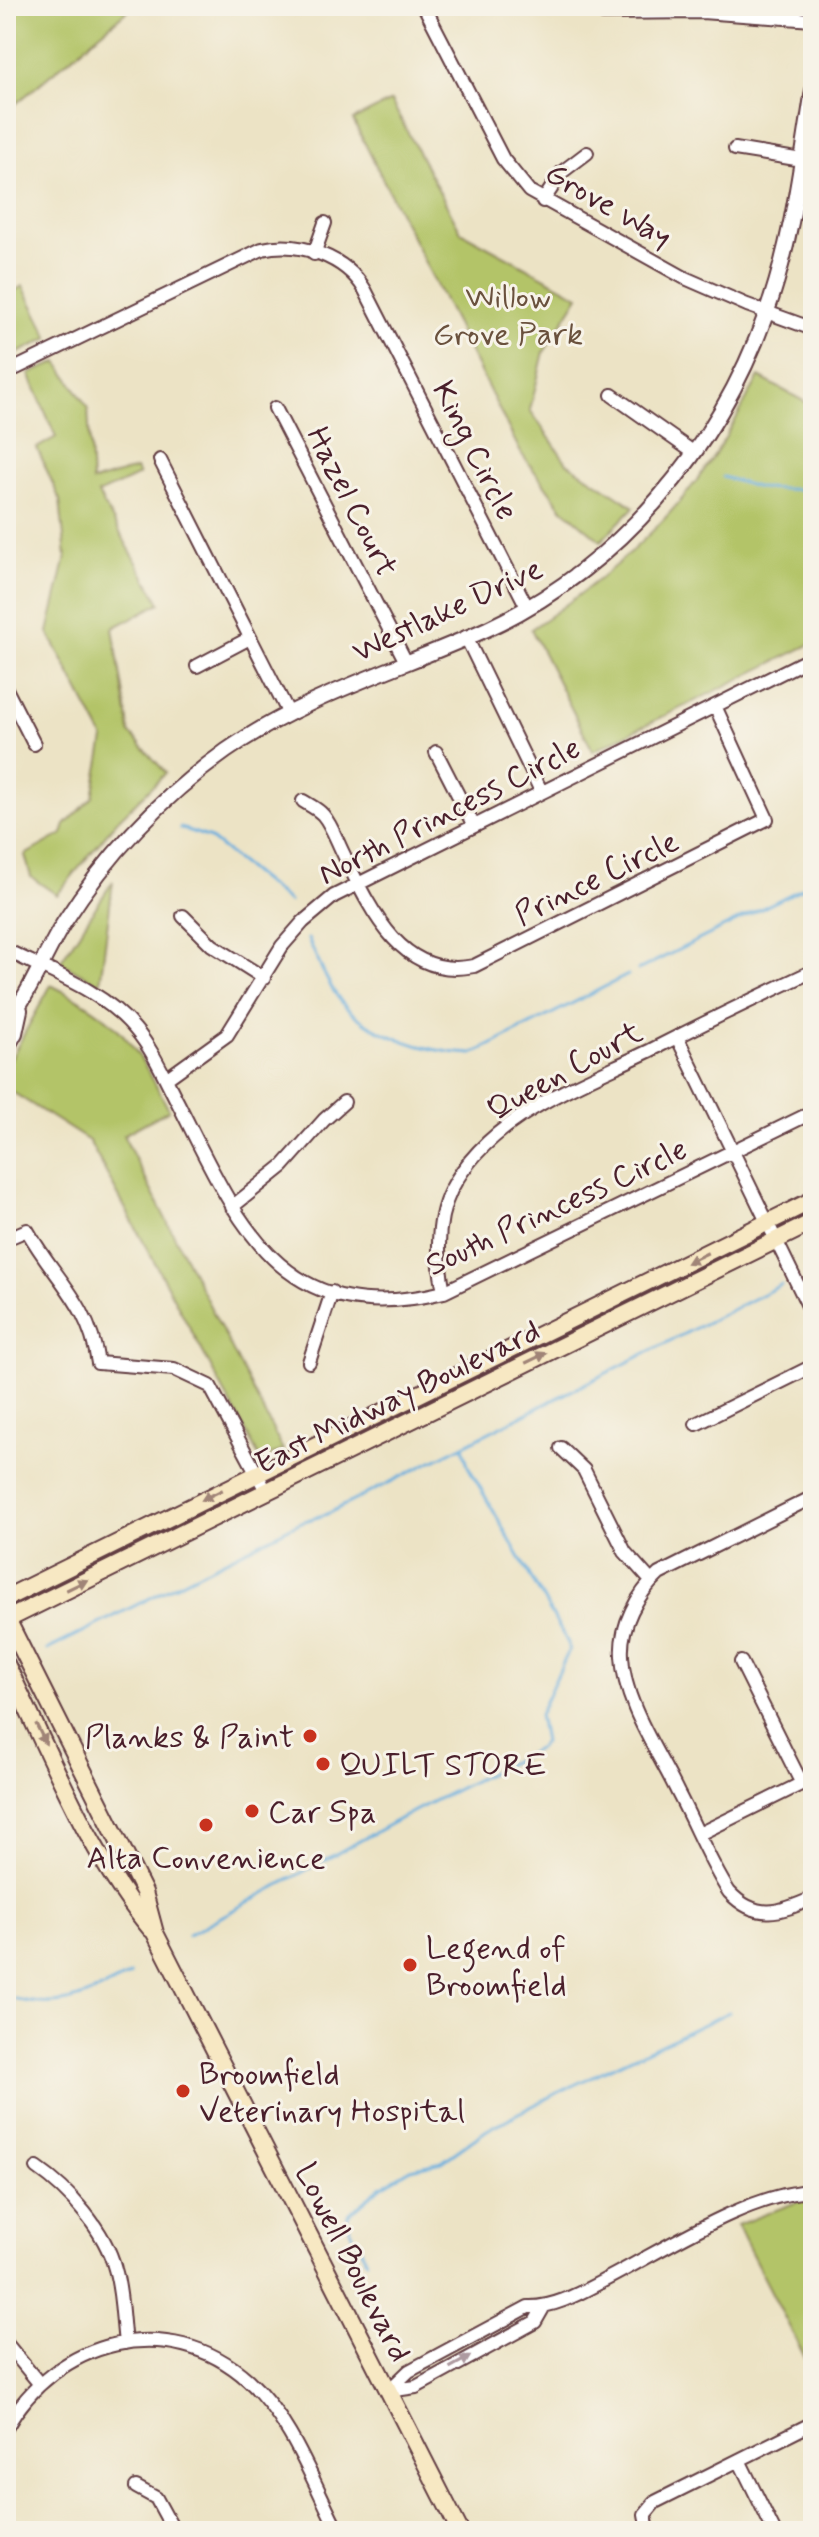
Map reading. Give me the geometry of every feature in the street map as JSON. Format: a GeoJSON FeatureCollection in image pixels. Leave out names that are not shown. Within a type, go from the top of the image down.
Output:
{"type":"FeatureCollection","features":[{"type":"Feature","properties":{"kind":"main road","name":"East Midway Boulevard"},"geometry":{"type":"LineString","coordinates":[[6,1598],[813,1200]]}},
{"type":"Feature","properties":{"kind":"main road","name":"East Midway Boulevard"},"geometry":{"type":"LineString","coordinates":[[6,1619],[813,1222]]}},
{"type":"Feature","properties":{"kind":"main road","name":"Lowell Boulevard"},"geometry":{"type":"LineString","coordinates":[[6,1619],[144,1892],[155,1933],[460,2531]]}},
{"type":"Feature","properties":{"kind":"main road","name":"Lowell Boulevard"},"geometry":{"type":"LineString","coordinates":[[6,1664],[128,1902],[155,1933]]}},
{"type":"Feature","properties":{"kind":"main road"},"geometry":{"type":"LineString","coordinates":[[57,1767],[71,1768],[93,1811],[114,1831]]}},
{"type":"Feature","properties":{"kind":"street","name":"Grove Way"},"geometry":{"type":"LineString","coordinates":[[424,6],[503,159],[517,179],[543,201],[685,278],[813,329]]}},
{"type":"Feature","properties":{"kind":"street"},"geometry":{"type":"LineString","coordinates":[[588,6],[603,13],[702,12],[813,20]]}},
{"type":"Feature","properties":{"kind":"street","name":"Westlake Drive"},"geometry":{"type":"LineString","coordinates":[[6,1023],[20,1006],[40,967],[95,878],[157,809],[227,751],[289,714],[527,607],[577,576],[606,553],[657,499],[693,452],[732,391],[767,312],[788,236],[813,90]]}},
{"type":"Feature","properties":{"kind":"street"},"geometry":{"type":"LineString","coordinates":[[735,149],[802,160]]}},
{"type":"Feature","properties":{"kind":"street"},"geometry":{"type":"LineString","coordinates":[[543,201],[562,172],[587,153]]}},
{"type":"Feature","properties":{"kind":"street"},"geometry":{"type":"LineString","coordinates":[[314,254],[325,223]]}},
{"type":"Feature","properties":{"kind":"street","name":"King Circle"},"geometry":{"type":"LineString","coordinates":[[6,373],[262,249],[280,245],[338,261],[358,278],[527,607]]}},
{"type":"Feature","properties":{"kind":"street"},"geometry":{"type":"LineString","coordinates":[[612,395],[693,452]]}},
{"type":"Feature","properties":{"kind":"street","name":"Hazel Court"},"geometry":{"type":"LineString","coordinates":[[275,408],[406,662]]}},
{"type":"Feature","properties":{"kind":"street"},"geometry":{"type":"LineString","coordinates":[[160,460],[289,714]]}},
{"type":"Feature","properties":{"kind":"street"},"geometry":{"type":"LineString","coordinates":[[466,637],[541,791]]}},
{"type":"Feature","properties":{"kind":"street"},"geometry":{"type":"LineString","coordinates":[[197,666],[250,638]]}},
{"type":"Feature","properties":{"kind":"street","name":"North Princess Circle"},"geometry":{"type":"LineString","coordinates":[[166,1079],[227,1035],[282,946],[303,922],[334,896],[813,657]]}},
{"type":"Feature","properties":{"kind":"street"},"geometry":{"type":"LineString","coordinates":[[6,689],[34,744]]}},
{"type":"Feature","properties":{"kind":"street","name":"Prince Circle"},"geometry":{"type":"LineString","coordinates":[[357,883],[381,924],[425,963],[449,970],[488,960],[767,819],[715,706]]}},
{"type":"Feature","properties":{"kind":"street"},"geometry":{"type":"LineString","coordinates":[[436,752],[473,824]]}},
{"type":"Feature","properties":{"kind":"street"},"geometry":{"type":"LineString","coordinates":[[303,801],[323,814],[357,883]]}},
{"type":"Feature","properties":{"kind":"street"},"geometry":{"type":"LineString","coordinates":[[183,916],[212,945],[264,978]]}},
{"type":"Feature","properties":{"kind":"street"},"geometry":{"type":"LineString","coordinates":[[6,950],[40,967]]}},
{"type":"Feature","properties":{"kind":"street","name":"South Princess Circle"},"geometry":{"type":"LineString","coordinates":[[40,967],[104,1001],[124,1016],[151,1051],[242,1226],[285,1270],[332,1292],[390,1301],[444,1292],[813,1112]]}},
{"type":"Feature","properties":{"kind":"street","name":"Queen Court"},"geometry":{"type":"LineString","coordinates":[[444,1292],[438,1243],[443,1216],[453,1187],[480,1150],[525,1114],[813,971]]}},
{"type":"Feature","properties":{"kind":"street","name":"Westlake Drive"},"geometry":{"type":"LineString","coordinates":[[6,1049],[15,1033],[20,1006]]}},
{"type":"Feature","properties":{"kind":"street"},"geometry":{"type":"LineString","coordinates":[[677,1037],[813,1316]]}},
{"type":"Feature","properties":{"kind":"street"},"geometry":{"type":"LineString","coordinates":[[232,1207],[283,1166],[344,1102]]}},
{"type":"Feature","properties":{"kind":"street"},"geometry":{"type":"LineString","coordinates":[[6,1239],[27,1230],[73,1293],[94,1332],[98,1363],[174,1369],[210,1386],[266,1491]]}},
{"type":"Feature","properties":{"kind":"street"},"geometry":{"type":"LineString","coordinates":[[309,1362],[332,1292]]}},
{"type":"Feature","properties":{"kind":"street"},"geometry":{"type":"LineString","coordinates":[[696,1424],[813,1366]]}},
{"type":"Feature","properties":{"kind":"street"},"geometry":{"type":"LineString","coordinates":[[561,1448],[584,1470],[625,1552],[651,1581]]}},
{"type":"Feature","properties":{"kind":"street"},"geometry":{"type":"LineString","coordinates":[[813,1497],[699,1553],[651,1581],[630,1615],[622,1640],[627,1688],[723,1883],[749,1909],[771,1913],[813,1898]]}},
{"type":"Feature","properties":{"kind":"street"},"geometry":{"type":"LineString","coordinates":[[699,1834],[807,1781],[741,1662]]}},
{"type":"Feature","properties":{"kind":"street"},"geometry":{"type":"LineString","coordinates":[[37,2168],[68,2195],[110,2254],[117,2280],[125,2343]]}},
{"type":"Feature","properties":{"kind":"street"},"geometry":{"type":"LineString","coordinates":[[388,2391],[416,2387],[535,2322],[543,2308],[757,2202],[784,2194],[813,2191]]}},
{"type":"Feature","properties":{"kind":"street"},"geometry":{"type":"LineString","coordinates":[[6,2428],[38,2382],[78,2356],[125,2343],[159,2342],[188,2347],[220,2361],[249,2380],[272,2407],[338,2531]]}},
{"type":"Feature","properties":{"kind":"street"},"geometry":{"type":"LineString","coordinates":[[6,2343],[38,2382]]}},
{"type":"Feature","properties":{"kind":"street"},"geometry":{"type":"LineString","coordinates":[[648,2531],[645,2514],[655,2502],[813,2423]]}},
{"type":"Feature","properties":{"kind":"street"},"geometry":{"type":"LineString","coordinates":[[739,2460],[774,2531]]}},
{"type":"Feature","properties":{"kind":"street"},"geometry":{"type":"LineString","coordinates":[[136,2487],[156,2498],[174,2531]]}},
{"type":"Feature","properties":{"kind":"green space"},"geometry":{"type":"Polygon","coordinates":[[[6,6],[133,6],[6,112],[6,6]]]}},
{"type":"Feature","properties":{"kind":"green space","name":"Willow Grove Park"},"geometry":{"type":"Polygon","coordinates":[[[391,101],[461,232],[579,296],[544,352],[530,410],[567,463],[634,507],[601,541],[562,508],[521,453],[353,120],[391,101]]]}},
{"type":"Feature","properties":{"kind":"green space"},"geometry":{"type":"Polygon","coordinates":[[[23,286],[49,338],[18,353],[6,330],[6,295],[23,286]]]}},
{"type":"Feature","properties":{"kind":"green space"},"geometry":{"type":"Polygon","coordinates":[[[58,362],[88,408],[92,482],[136,469],[139,475],[98,494],[160,603],[113,628],[130,733],[166,773],[117,821],[57,895],[31,877],[25,855],[62,834],[65,825],[93,797],[104,739],[48,632],[66,557],[60,500],[37,448],[56,437],[29,374],[58,362]]]}},
{"type":"Feature","properties":{"kind":"green space"},"geometry":{"type":"Polygon","coordinates":[[[759,377],[813,406],[813,643],[593,751],[531,629],[605,574],[672,511],[717,452],[759,377]]]}},
{"type":"Feature","properties":{"kind":"green space"},"geometry":{"type":"Polygon","coordinates":[[[113,881],[100,984],[60,962],[113,881]]]}},
{"type":"Feature","properties":{"kind":"green space"},"geometry":{"type":"Polygon","coordinates":[[[51,985],[95,1010],[123,1035],[145,1066],[169,1110],[123,1135],[283,1450],[261,1460],[89,1141],[6,1088],[6,1067],[51,985]]]}},
{"type":"Feature","properties":{"kind":"green space"},"geometry":{"type":"Polygon","coordinates":[[[802,2200],[813,2201],[813,2373],[737,2225],[802,2200]]]}},
{"type":"Feature","properties":{"kind":"waterway"},"geometry":{"type":"LineString","coordinates":[[723,477],[759,488],[813,490]]}},
{"type":"Feature","properties":{"kind":"waterway"},"geometry":{"type":"LineString","coordinates":[[180,828],[208,837],[289,902]]}},
{"type":"Feature","properties":{"kind":"waterway"},"geometry":{"type":"LineString","coordinates":[[638,970],[813,883]]}},
{"type":"Feature","properties":{"kind":"waterway"},"geometry":{"type":"LineString","coordinates":[[308,939],[337,996],[363,1021],[398,1039],[456,1053],[473,1054],[628,975]]}},
{"type":"Feature","properties":{"kind":"waterway"},"geometry":{"type":"LineString","coordinates":[[807,1273],[813,1269]]}},
{"type":"Feature","properties":{"kind":"waterway"},"geometry":{"type":"LineString","coordinates":[[47,1650],[301,1522],[327,1514],[781,1285]]}},
{"type":"Feature","properties":{"kind":"waterway"},"geometry":{"type":"LineString","coordinates":[[188,1935],[416,1810],[539,1748],[544,1742],[539,1715],[569,1650],[568,1643],[468,1466],[463,1446]]}},
{"type":"Feature","properties":{"kind":"waterway"},"geometry":{"type":"LineString","coordinates":[[15,1999],[61,2002],[87,1995],[130,1975]]}},
{"type":"Feature","properties":{"kind":"waterway"},"geometry":{"type":"LineString","coordinates":[[367,2261],[347,2222],[348,2215],[382,2186],[411,2169],[442,2162],[487,2130],[557,2093],[729,2012]]}},
{"type":"Feature","properties":{"kind":"place","name":"Planks & Paint"},"geometry":{"type":"Point","coordinates":[310,1736]}},
{"type":"Feature","properties":{"kind":"place","name":"QUILT STORE"},"geometry":{"type":"Point","coordinates":[323,1764]}},
{"type":"Feature","properties":{"kind":"place","name":"Car Spa"},"geometry":{"type":"Point","coordinates":[252,1811]}},
{"type":"Feature","properties":{"kind":"place","name":"Alta Convenience"},"geometry":{"type":"Point","coordinates":[206,1825]}},
{"type":"Feature","properties":{"kind":"place","name":"Legend of Broomfield"},"geometry":{"type":"Point","coordinates":[410,1965]}},
{"type":"Feature","properties":{"kind":"place","name":"Broomfield Veterinary Hospital"},"geometry":{"type":"Point","coordinates":[183,2091]}}]}
